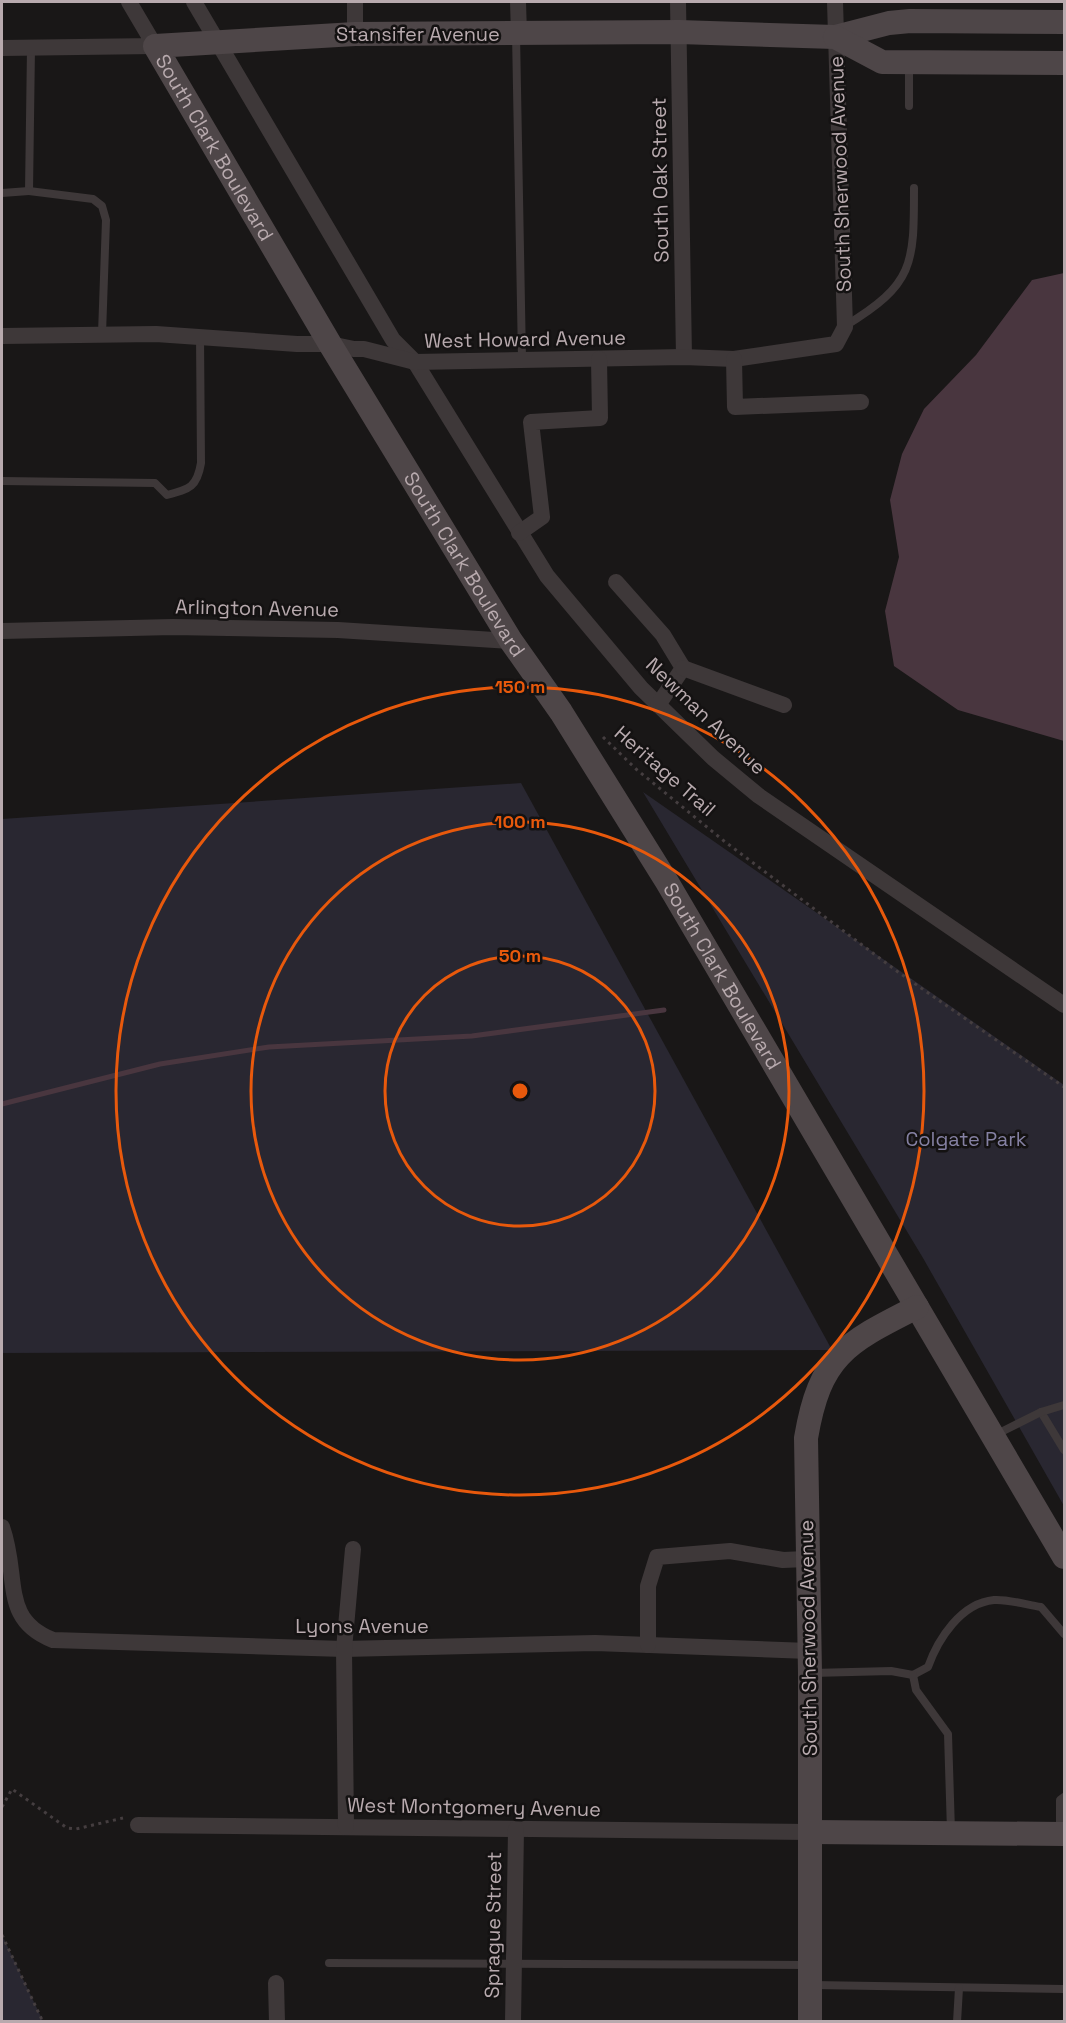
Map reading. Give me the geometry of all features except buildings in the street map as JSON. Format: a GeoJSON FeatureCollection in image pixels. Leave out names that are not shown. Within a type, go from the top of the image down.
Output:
{"type":"FeatureCollection","features":[{"type":"Feature","properties":{"kind":"street","name":"South Clark Boulevard"},"geometry":{"type":"LineString","coordinates":[[129,2],[330,344],[511,641],[561,712],[667,882],[1065,1557]]}},
{"type":"Feature","properties":{"kind":"street"},"geometry":{"type":"LineString","coordinates":[[194,2],[393,340],[415,362]]}},
{"type":"Feature","properties":{"kind":"street"},"geometry":{"type":"LineString","coordinates":[[355,2],[355,33]]}},
{"type":"Feature","properties":{"kind":"street"},"geometry":{"type":"LineString","coordinates":[[517,34],[518,2]]}},
{"type":"Feature","properties":{"kind":"street","name":"South Oak Street"},"geometry":{"type":"LineString","coordinates":[[678,2],[684,357]]}},
{"type":"Feature","properties":{"kind":"street","name":"South Sherwood Avenue"},"geometry":{"type":"LineString","coordinates":[[835,2],[845,327],[836,344]]}},
{"type":"Feature","properties":{"kind":"street"},"geometry":{"type":"LineString","coordinates":[[835,37],[889,23],[910,21],[1065,22]]}},
{"type":"Feature","properties":{"kind":"street","name":"Stansifer Avenue"},"geometry":{"type":"LineString","coordinates":[[2,48],[155,46],[216,40],[355,33],[679,32],[835,37]]}},
{"type":"Feature","properties":{"kind":"street"},"geometry":{"type":"LineString","coordinates":[[835,37],[882,62],[1065,63]]}},
{"type":"Feature","properties":{"kind":"street","name":"West Howard Avenue"},"geometry":{"type":"LineString","coordinates":[[2,336],[102,334],[200,336],[297,344],[330,344],[364,349],[415,362],[684,357],[734,359],[836,344]]}},
{"type":"Feature","properties":{"kind":"street"},"geometry":{"type":"LineString","coordinates":[[519,533],[542,517],[531,422],[600,418],[599,359]]}},
{"type":"Feature","properties":{"kind":"street"},"geometry":{"type":"LineString","coordinates":[[734,359],[735,407],[861,402]]}},
{"type":"Feature","properties":{"kind":"street","name":"Newman Avenue"},"geometry":{"type":"LineString","coordinates":[[415,362],[547,576],[586,626],[658,705],[713,758],[759,796],[1065,1005]]}},
{"type":"Feature","properties":{"kind":"street"},"geometry":{"type":"LineString","coordinates":[[616,582],[663,634],[683,669],[783,705]]}},
{"type":"Feature","properties":{"kind":"street","name":"Arlington Avenue"},"geometry":{"type":"LineString","coordinates":[[2,631],[173,627],[326,630],[511,641]]}},
{"type":"Feature","properties":{"kind":"street"},"geometry":{"type":"LineString","coordinates":[[658,705],[683,669]]}},
{"type":"Feature","properties":{"kind":"street","name":"South Sherwood Avenue"},"geometry":{"type":"LineString","coordinates":[[810,2022],[810,1662],[806,1559],[806,1438],[812,1406],[822,1376],[844,1349],[917,1307]]}},
{"type":"Feature","properties":{"kind":"street","name":"Lyons Avenue"},"geometry":{"type":"LineString","coordinates":[[2,1527],[9,1563],[8,1593],[14,1617],[33,1634],[53,1640],[344,1649],[595,1643],[648,1645],[810,1662]]}},
{"type":"Feature","properties":{"kind":"street"},"geometry":{"type":"LineString","coordinates":[[346,1827],[344,1649],[354,1550]]}},
{"type":"Feature","properties":{"kind":"street"},"geometry":{"type":"LineString","coordinates":[[648,1645],[648,1586],[657,1557],[730,1551],[783,1560],[806,1559]]}},
{"type":"Feature","properties":{"kind":"street","name":"West Montgomery Avenue"},"geometry":{"type":"LineString","coordinates":[[138,1825],[810,1832]]}},
{"type":"Feature","properties":{"kind":"street","name":"Sprague Street"},"geometry":{"type":"LineString","coordinates":[[513,2022],[516,1829]]}},
{"type":"Feature","properties":{"kind":"street"},"geometry":{"type":"LineString","coordinates":[[810,1832],[1062,1834]]}},
{"type":"Feature","properties":{"kind":"street"},"geometry":{"type":"LineString","coordinates":[[276,1983],[277,2022]]}},
{"type":"Feature","properties":{"kind":"lane"},"geometry":{"type":"LineString","coordinates":[[517,34],[522,359]]}},
{"type":"Feature","properties":{"kind":"lane"},"geometry":{"type":"LineString","coordinates":[[29,191],[31,48]]}},
{"type":"Feature","properties":{"kind":"lane"},"geometry":{"type":"LineString","coordinates":[[909,62],[909,106]]}},
{"type":"Feature","properties":{"kind":"lane"},"geometry":{"type":"LineString","coordinates":[[845,327],[879,306],[905,275],[914,242],[914,188]]}},
{"type":"Feature","properties":{"kind":"lane"},"geometry":{"type":"LineString","coordinates":[[2,193],[29,191],[93,199],[102,206],[106,220],[102,334]]}},
{"type":"Feature","properties":{"kind":"lane"},"geometry":{"type":"LineString","coordinates":[[2,481],[155,483],[167,495],[187,490],[198,479],[201,463],[200,336]]}},
{"type":"Feature","properties":{"kind":"lane"},"geometry":{"type":"LineString","coordinates":[[993,1436],[1041,1412],[1065,1405]]}},
{"type":"Feature","properties":{"kind":"lane"},"geometry":{"type":"LineString","coordinates":[[1041,1412],[1065,1450]]}},
{"type":"Feature","properties":{"kind":"lane"},"geometry":{"type":"LineString","coordinates":[[810,1662],[914,1675],[928,1667],[935,1648],[954,1623],[970,1610],[994,1600],[1041,1607],[1065,1634]]}},
{"type":"Feature","properties":{"kind":"lane"},"geometry":{"type":"LineString","coordinates":[[914,1675],[916,1690],[948,1734],[951,1833]]}},
{"type":"Feature","properties":{"kind":"lane"},"geometry":{"type":"LineString","coordinates":[[1062,1834],[1060,1800],[1065,1797]]}},
{"type":"Feature","properties":{"kind":"lane"},"geometry":{"type":"LineString","coordinates":[[330,1964],[514,1964],[811,1975],[958,1988],[1065,1989]]}},
{"type":"Feature","properties":{"kind":"lane"},"geometry":{"type":"LineString","coordinates":[[957,2022],[958,1988]]}},
{"type":"Feature","properties":{"kind":"path","name":"Heritage Trail"},"geometry":{"type":"LineString","coordinates":[[596,733],[636,769],[742,855],[898,972],[1065,1087]]}},
{"type":"Feature","properties":{"kind":"path"},"geometry":{"type":"LineString","coordinates":[[2,1808],[12,1789],[67,1828],[76,1829],[123,1818],[138,1825]]}},
{"type":"Feature","properties":{"kind":"path"},"geometry":{"type":"LineString","coordinates":[[2,1935],[43,2022]]}},
{"type":"Feature","properties":{"kind":"green space"},"geometry":{"type":"Polygon","coordinates":[[[521,783],[832,1350],[2,1353],[2,819],[521,783]]]}},
{"type":"Feature","properties":{"kind":"green space","name":"Colgate Park"},"geometry":{"type":"Polygon","coordinates":[[[643,792],[1064,1085],[1064,1506],[923,1258],[643,792]]]}},
{"type":"Feature","properties":{"kind":"green space"},"geometry":{"type":"Polygon","coordinates":[[[2,1935],[43,2021],[2,2021],[2,1935]]]}},
{"type":"Feature","properties":{"kind":"shaded area"},"geometry":{"type":"Polygon","coordinates":[[[1064,273],[1064,741],[958,710],[894,666],[885,611],[899,557],[890,500],[902,454],[924,409],[976,355],[1032,280],[1064,273]]]}},
{"type":"Feature","properties":{"kind":"waterway"},"geometry":{"type":"LineString","coordinates":[[2,1104],[160,1064],[269,1047],[472,1036],[664,1010]]}}]}
